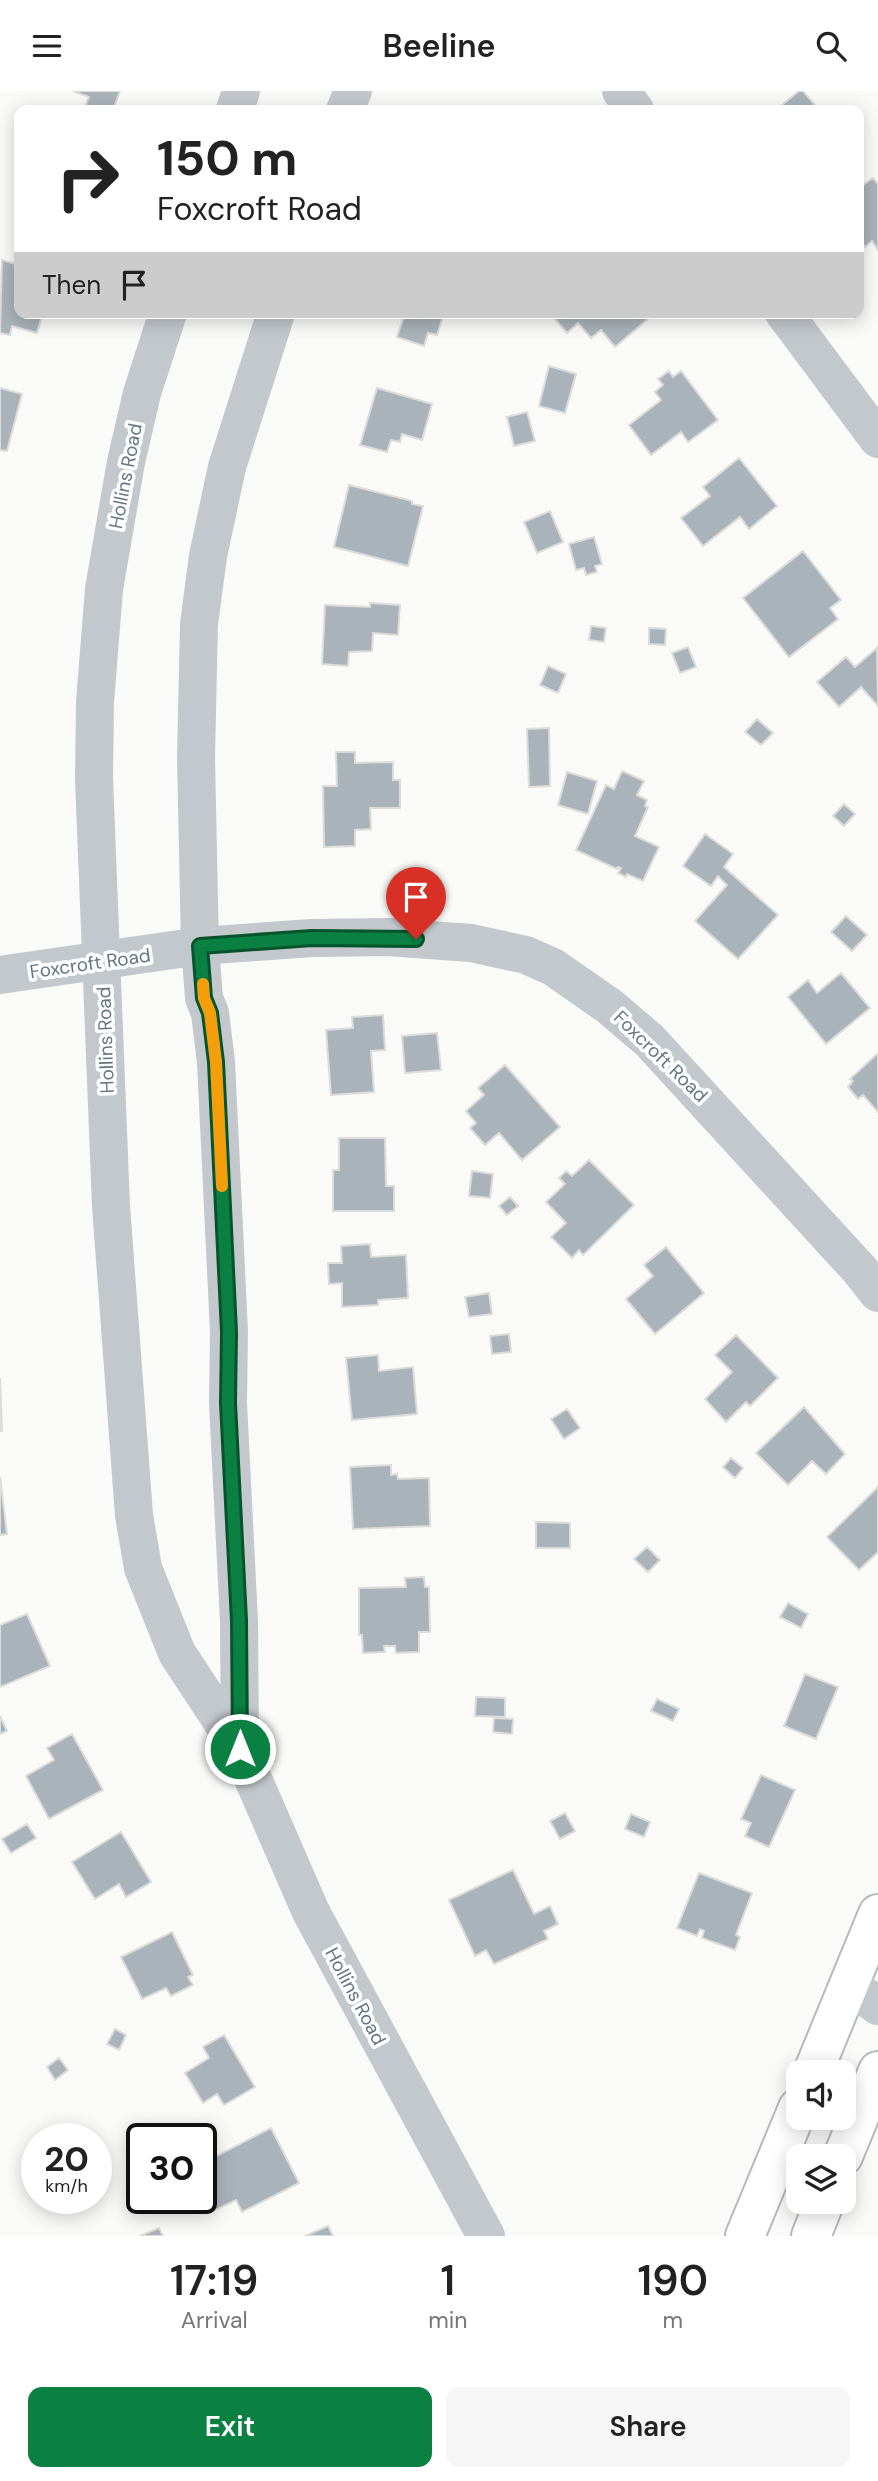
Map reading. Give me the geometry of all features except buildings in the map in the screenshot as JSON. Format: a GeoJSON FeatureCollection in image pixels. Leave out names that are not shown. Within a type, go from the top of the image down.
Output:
{"type":"FeatureCollection","features":[{"type":"Feature","properties":{"kind":"main road"},"geometry":{"type":"LineString","coordinates":[[821,2060],[863,1995],[878,1914]]}},
{"type":"Feature","properties":{"kind":"main road"},"geometry":{"type":"LineString","coordinates":[[848,2144],[878,2071]]}},
{"type":"Feature","properties":{"kind":"main road"},"geometry":{"type":"LineString","coordinates":[[746,2236],[789,2130]]}},
{"type":"Feature","properties":{"kind":"main road"},"geometry":{"type":"LineString","coordinates":[[811,2236],[820,2214]]}},
{"type":"Feature","properties":{"kind":"street","name":"Hollins Road"},"geometry":{"type":"LineString","coordinates":[[166,319],[142,393],[126,462],[104,589],[95,702],[94,779],[111,1206],[135,1515],[143,1568],[177,1653],[240,1749],[311,1912],[486,2236]]}},
{"type":"Feature","properties":{"kind":"street","name":"Hollins Road"},"geometry":{"type":"LineString","coordinates":[[240,1749],[239,1621],[228,1403],[229,1332],[216,1062],[210,1013],[204,998],[200,946],[197,758],[199,625],[208,556],[227,467],[274,319]]}},
{"type":"Feature","properties":{"kind":"street"},"geometry":{"type":"LineString","coordinates":[[788,319],[878,439]]}},
{"type":"Feature","properties":{"kind":"street","name":"Foxcroft Road"},"geometry":{"type":"LineString","coordinates":[[0,975],[200,946],[312,938],[388,937],[471,943],[527,955],[553,967],[609,1006],[649,1040],[841,1248],[878,1293]]}},
{"type":"Feature","properties":{"kind":"slow traffic"},"geometry":{"type":"LineString","coordinates":[[203,984],[204,998],[210,1013],[216,1062],[222,1186]]}},
{"type":"Feature","properties":{"kind":"route"},"geometry":{"type":"LineString","coordinates":[[240,1749],[239,1621],[228,1403],[229,1332],[216,1062],[210,1013],[204,998],[200,946],[312,938],[416,939]]}}]}
